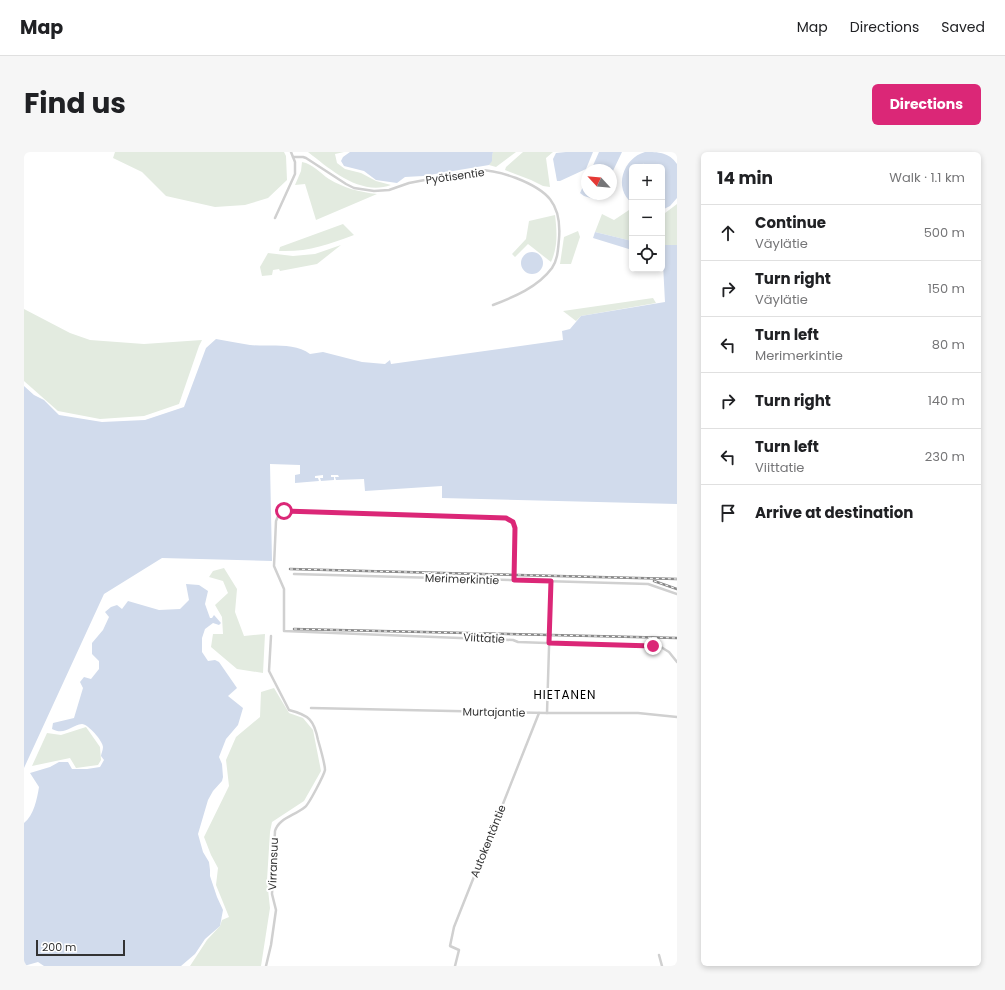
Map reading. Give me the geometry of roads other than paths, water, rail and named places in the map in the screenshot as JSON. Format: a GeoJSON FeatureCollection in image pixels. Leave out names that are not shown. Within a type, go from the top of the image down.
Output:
{"type":"FeatureCollection","features":[{"type":"Feature","properties":{"kind":"street"},"geometry":{"type":"LineString","coordinates":[[275,218],[295,174],[291,152]]}},
{"type":"Feature","properties":{"kind":"street","name":"Pyötisentie"},"geometry":{"type":"LineString","coordinates":[[293,157],[306,158],[346,184],[369,191],[389,190],[408,183],[482,170],[497,171],[537,187],[551,201],[558,215],[560,234],[556,259],[551,268],[537,282],[522,292],[493,306]]}},
{"type":"Feature","properties":{"kind":"street","name":"Viittatie"},"geometry":{"type":"LineString","coordinates":[[514,580],[515,528],[513,522],[506,518],[284,511],[278,514],[276,521],[274,566],[284,589],[284,630],[512,640],[518,642],[661,646],[669,652],[677,662]]}},
{"type":"Feature","properties":{"kind":"street","name":"Merimerkintie"},"geometry":{"type":"LineString","coordinates":[[294,574],[648,584],[677,594]]}},
{"type":"Feature","properties":{"kind":"street"},"geometry":{"type":"LineString","coordinates":[[547,713],[551,581]]}},
{"type":"Feature","properties":{"kind":"street","name":"Virransuu"},"geometry":{"type":"LineString","coordinates":[[266,966],[271,945],[276,910],[272,894],[275,831],[277,824],[305,807],[310,801],[325,770],[316,728],[308,718],[301,713],[289,710],[269,671],[272,636]]}},
{"type":"Feature","properties":{"kind":"street","name":"Murtajantie"},"geometry":{"type":"LineString","coordinates":[[311,708],[539,713],[638,713],[677,717]]}},
{"type":"Feature","properties":{"kind":"street","name":"Autokentäntie"},"geometry":{"type":"LineString","coordinates":[[455,966],[459,950],[450,946],[454,927],[539,713]]}},
{"type":"Feature","properties":{"kind":"street"},"geometry":{"type":"LineString","coordinates":[[660,956],[662,966]]}},
{"type":"Feature","properties":{"kind":"water"},"geometry":{"type":"Polygon","coordinates":[[[350,152],[493,152],[492,161],[489,165],[423,176],[405,177],[397,183],[376,180],[364,171],[344,166],[341,161],[343,157],[350,152]]]}},
{"type":"Feature","properties":{"kind":"water"},"geometry":{"type":"Polygon","coordinates":[[[593,152],[588,164],[581,164],[581,171],[560,181],[557,181],[553,159],[556,153],[593,152]]]}},
{"type":"Feature","properties":{"kind":"water"},"geometry":{"type":"Polygon","coordinates":[[[599,152],[622,152],[616,164],[594,164],[599,152]]]}},
{"type":"Feature","properties":{"kind":"water"},"geometry":{"type":"Polygon","coordinates":[[[645,152],[659,153],[667,155],[677,164],[677,198],[670,206],[665,208],[665,195],[668,185],[665,176],[665,164],[629,164],[629,200],[626,197],[623,190],[623,174],[631,160],[637,155],[645,152]]]}},
{"type":"Feature","properties":{"kind":"water"},"geometry":{"type":"Polygon","coordinates":[[[652,161],[661,164],[643,164],[652,161]]]}},
{"type":"Feature","properties":{"kind":"water"},"geometry":{"type":"Polygon","coordinates":[[[665,166],[671,182],[665,196],[665,166]]]}},
{"type":"Feature","properties":{"kind":"water"},"geometry":{"type":"Polygon","coordinates":[[[595,232],[629,240],[629,249],[593,238],[595,232]]]}},
{"type":"Feature","properties":{"kind":"water"},"geometry":{"type":"Polygon","coordinates":[[[665,245],[677,245],[677,504],[442,498],[442,486],[365,491],[364,479],[336,480],[335,477],[339,477],[338,475],[331,475],[331,477],[334,477],[334,480],[321,481],[320,478],[323,478],[323,475],[315,476],[315,478],[318,478],[319,481],[295,483],[295,475],[300,474],[300,465],[270,464],[272,561],[162,558],[104,594],[24,768],[24,386],[34,395],[44,400],[59,415],[102,422],[145,420],[184,407],[206,348],[216,339],[250,345],[289,346],[304,350],[310,354],[323,352],[362,362],[385,364],[390,360],[391,364],[563,340],[562,331],[570,329],[581,316],[665,302],[663,272],[665,272],[665,245]]]}},
{"type":"Feature","properties":{"kind":"water"},"geometry":{"type":"Polygon","coordinates":[[[532,252],[540,255],[543,263],[540,271],[532,274],[524,271],[521,263],[524,255],[532,252]]]}},
{"type":"Feature","properties":{"kind":"water"},"geometry":{"type":"Polygon","coordinates":[[[186,584],[199,585],[208,591],[205,604],[210,618],[214,615],[221,623],[219,625],[213,623],[205,629],[202,638],[202,652],[208,661],[215,660],[219,662],[237,688],[228,696],[243,708],[238,725],[226,739],[219,757],[222,764],[222,781],[213,791],[208,800],[198,834],[203,852],[209,862],[210,876],[223,910],[220,926],[205,939],[195,954],[181,966],[44,966],[38,962],[24,966],[24,823],[33,811],[39,787],[30,773],[50,767],[59,762],[68,762],[72,769],[100,767],[104,760],[101,756],[103,748],[102,744],[98,737],[88,727],[82,724],[64,731],[52,729],[53,723],[74,718],[83,688],[80,682],[84,677],[91,679],[99,669],[99,661],[92,654],[92,643],[103,630],[109,617],[105,612],[111,607],[117,605],[122,609],[128,601],[159,610],[180,609],[189,600],[186,584]]]}},
{"type":"Feature","properties":{"kind":"railway"},"geometry":{"type":"LineString","coordinates":[[290,569],[677,579]]}},
{"type":"Feature","properties":{"kind":"railway"},"geometry":{"type":"LineString","coordinates":[[654,581],[677,589]]}},
{"type":"Feature","properties":{"kind":"railway"},"geometry":{"type":"LineString","coordinates":[[294,629],[677,638]]}},
{"type":"Feature","properties":{"kind":"district","name":"HIETANEN"},"geometry":{"type":"Point","coordinates":[565,694]}}]}
